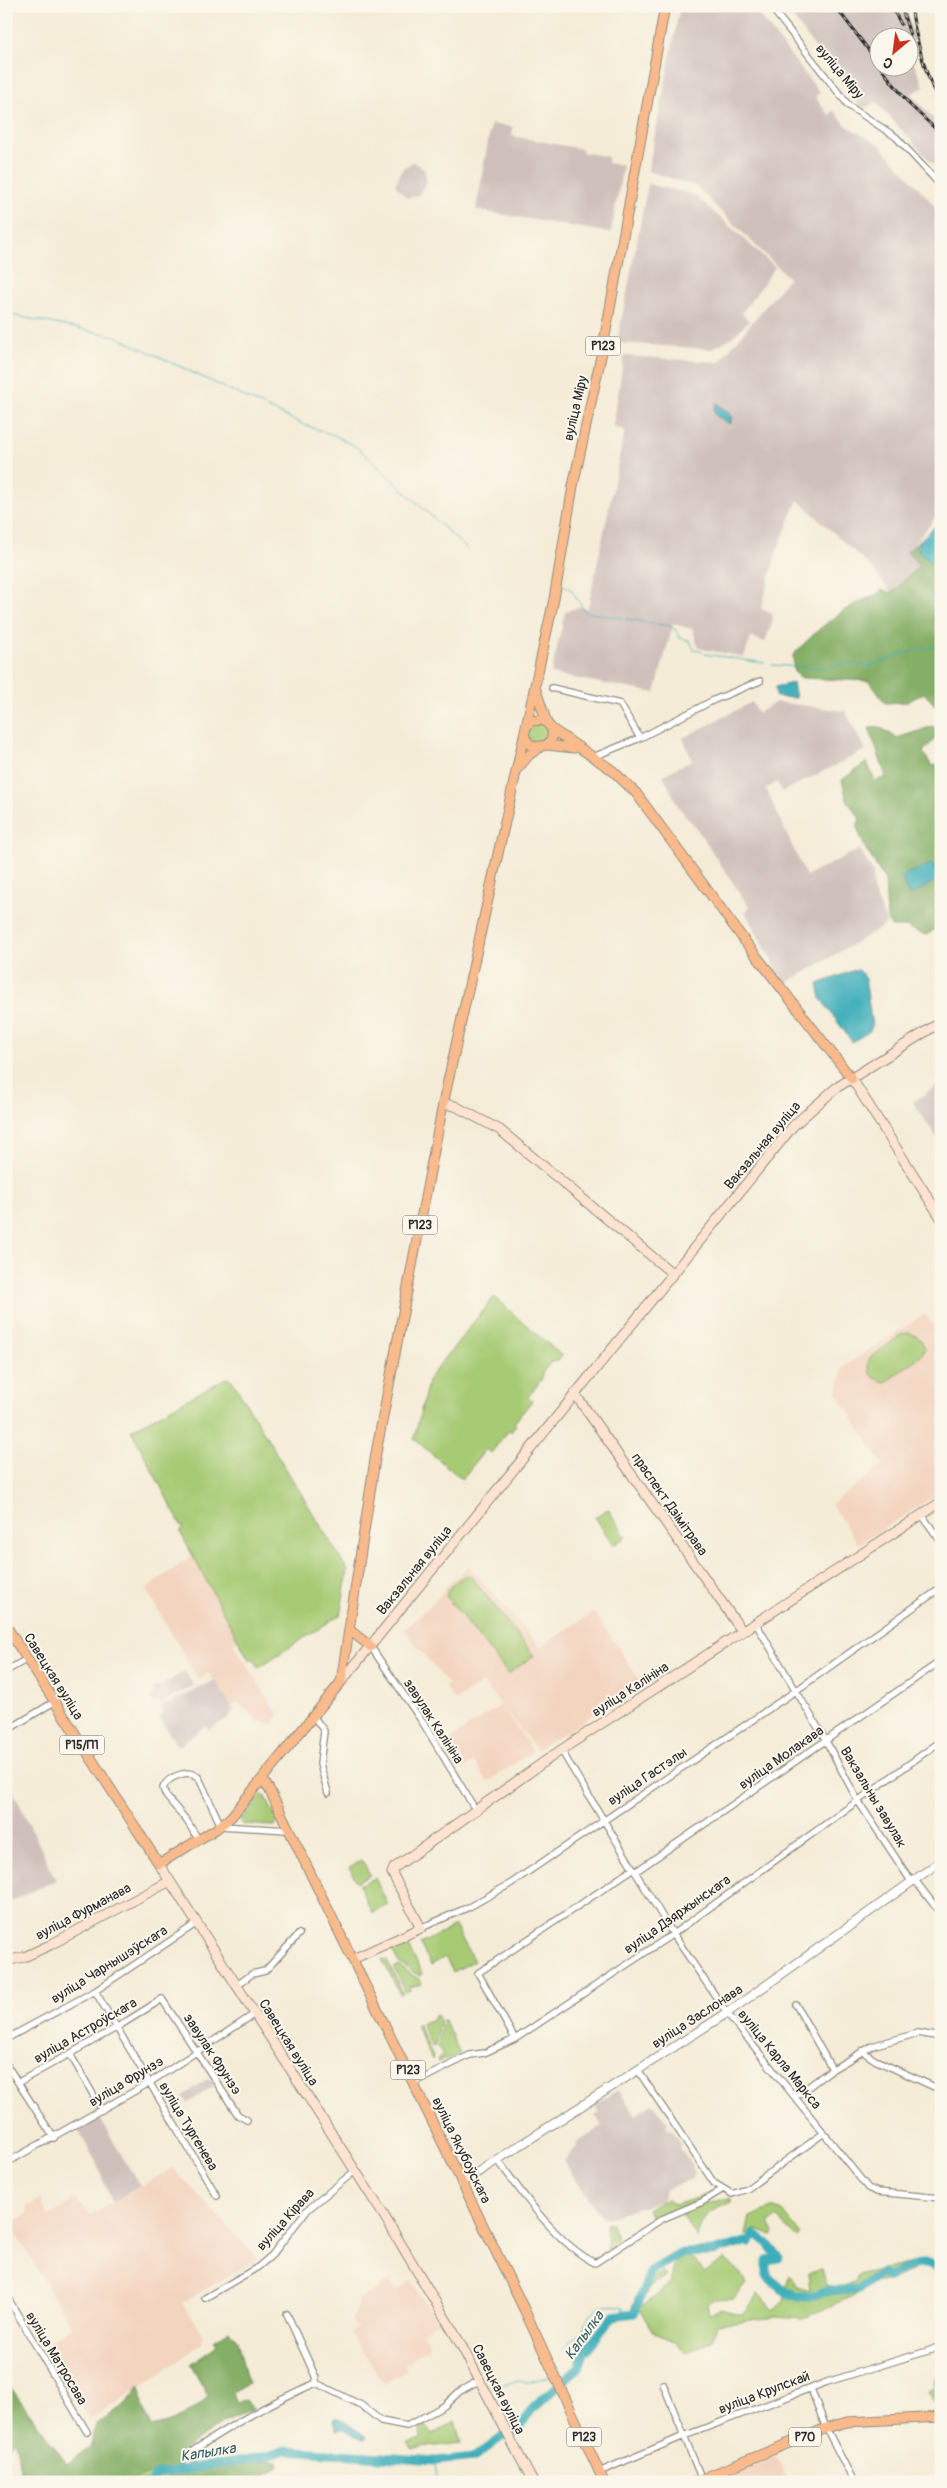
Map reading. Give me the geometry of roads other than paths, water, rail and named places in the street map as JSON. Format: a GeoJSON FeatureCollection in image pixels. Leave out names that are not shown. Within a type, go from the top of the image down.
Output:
{"type":"FeatureCollection","features":[{"type":"Feature","properties":{"kind":"main road","name":"вуліца Міру"},"geometry":{"type":"LineString","coordinates":[[525,731],[554,599],[572,486],[603,346],[665,6]]}},
{"type":"Feature","properties":{"kind":"main road"},"geometry":{"type":"LineString","coordinates":[[516,772],[529,755],[552,738],[550,726],[538,699],[535,685]]}},
{"type":"Feature","properties":{"kind":"main road"},"geometry":{"type":"LineString","coordinates":[[582,750],[557,745],[543,746],[528,743],[525,731],[535,720],[550,726],[612,770],[636,793],[744,940],[852,1079],[941,1218]]}},
{"type":"Feature","properties":{"kind":"main road","name":"Р123"},"geometry":{"type":"LineString","coordinates":[[342,1682],[351,1631],[364,1522],[376,1453],[443,1104],[525,731]]}},
{"type":"Feature","properties":{"kind":"main road","name":"Вакзальная вуліца"},"geometry":{"type":"LineString","coordinates":[[159,1864],[221,1826],[232,1817],[794,1125],[826,1095],[941,1022]]}},
{"type":"Feature","properties":{"kind":"main road"},"geometry":{"type":"LineString","coordinates":[[443,1104],[456,1106],[500,1130],[673,1274]]}},
{"type":"Feature","properties":{"kind":"main road","name":"праспект Дзімітрава"},"geometry":{"type":"LineString","coordinates":[[575,1394],[742,1631]]}},
{"type":"Feature","properties":{"kind":"main road","name":"вуліца Калініна"},"geometry":{"type":"LineString","coordinates":[[421,1928],[392,1873],[394,1868],[561,1750],[941,1502]]}},
{"type":"Feature","properties":{"kind":"main road","name":"Савецкая вуліца"},"geometry":{"type":"LineString","coordinates":[[6,1626],[356,2170],[460,2343],[533,2482]]}},
{"type":"Feature","properties":{"kind":"main road"},"geometry":{"type":"LineString","coordinates":[[351,1631],[371,1648]]}},
{"type":"Feature","properties":{"kind":"main road","name":"вуліца Якубоўскага"},"geometry":{"type":"LineString","coordinates":[[262,1779],[270,1789],[288,1830],[414,2083],[563,2392],[604,2482]]}},
{"type":"Feature","properties":{"kind":"main road","name":"вуліца Фурманава"},"geometry":{"type":"LineString","coordinates":[[6,1961],[24,1957],[50,1945],[170,1880]]}},
{"type":"Feature","properties":{"kind":"main road","name":"вуліца Гастэлы"},"geometry":{"type":"LineString","coordinates":[[353,1959],[421,1928]]}},
{"type":"Feature","properties":{"kind":"main road","name":"Р70"},"geometry":{"type":"LineString","coordinates":[[700,2481],[826,2428],[847,2422],[941,2417]]}},
{"type":"Feature","properties":{"kind":"street","name":"вуліца Міру"},"geometry":{"type":"LineString","coordinates":[[770,6],[849,106],[896,137],[941,186]]}},
{"type":"Feature","properties":{"kind":"street"},"geometry":{"type":"LineString","coordinates":[[593,757],[640,738],[714,700],[760,682]]}},
{"type":"Feature","properties":{"kind":"street"},"geometry":{"type":"LineString","coordinates":[[552,688],[620,704],[627,712],[640,738]]}},
{"type":"Feature","properties":{"kind":"street"},"geometry":{"type":"LineString","coordinates":[[922,1515],[941,1542]]}},
{"type":"Feature","properties":{"kind":"street","name":"вуліца Гастэлы"},"geometry":{"type":"LineString","coordinates":[[421,1928],[482,1901],[603,1822],[794,1692],[941,1588]]}},
{"type":"Feature","properties":{"kind":"street","name":"Вакзальны завулак"},"geometry":{"type":"LineString","coordinates":[[755,1622],[794,1692],[826,1741],[858,1801],[913,1880],[941,1914]]}},
{"type":"Feature","properties":{"kind":"street","name":"завулак Калініна"},"geometry":{"type":"LineString","coordinates":[[371,1648],[423,1723],[475,1809]]}},
{"type":"Feature","properties":{"kind":"street"},"geometry":{"type":"LineString","coordinates":[[6,1671],[27,1659]]}},
{"type":"Feature","properties":{"kind":"street","name":"вуліца Молакава"},"geometry":{"type":"LineString","coordinates":[[515,2040],[478,1973],[826,1741],[941,1661]]}},
{"type":"Feature","properties":{"kind":"street"},"geometry":{"type":"LineString","coordinates":[[6,1731],[54,1702]]}},
{"type":"Feature","properties":{"kind":"street"},"geometry":{"type":"LineString","coordinates":[[314,1717],[324,1731],[320,1764],[328,1793]]}},
{"type":"Feature","properties":{"kind":"street","name":"вуліца Дзяржынскага"},"geometry":{"type":"LineString","coordinates":[[414,2083],[470,2055],[484,2053],[515,2040],[673,1934],[941,1741]]}},
{"type":"Feature","properties":{"kind":"street","name":"вуліца Карла Маркса"},"geometry":{"type":"LineString","coordinates":[[561,1750],[603,1822],[673,1934],[727,2013],[868,2188],[877,2192],[941,2198]]}},
{"type":"Feature","properties":{"kind":"street"},"geometry":{"type":"LineString","coordinates":[[198,1839],[187,1821],[166,1796],[163,1788],[170,1780],[189,1772],[194,1773],[200,1778],[221,1826],[288,1830]]}},
{"type":"Feature","properties":{"kind":"street","name":"вуліца Заслонава"},"geometry":{"type":"LineString","coordinates":[[461,2183],[727,2013],[941,1861]]}},
{"type":"Feature","properties":{"kind":"street","name":"вуліца Чарнышэўскага"},"geometry":{"type":"LineString","coordinates":[[6,2039],[95,1991],[197,1923]]}},
{"type":"Feature","properties":{"kind":"street"},"geometry":{"type":"LineString","coordinates":[[237,1985],[252,1974],[265,1971],[299,1934]]}},
{"type":"Feature","properties":{"kind":"street","name":"вуліца Тургенева"},"geometry":{"type":"LineString","coordinates":[[95,1991],[216,2196]]}},
{"type":"Feature","properties":{"kind":"street","name":"вуліца Астроўскага"},"geometry":{"type":"LineString","coordinates":[[19,2082],[116,2028],[162,1999]]}},
{"type":"Feature","properties":{"kind":"street","name":"завулак Фрунзэ"},"geometry":{"type":"LineString","coordinates":[[162,1999],[238,2115],[246,2120]]}},
{"type":"Feature","properties":{"kind":"street"},"geometry":{"type":"LineString","coordinates":[[796,2005],[832,2069]]}},
{"type":"Feature","properties":{"kind":"street","name":"вуліца Фрунзэ"},"geometry":{"type":"LineString","coordinates":[[6,2163],[54,2138],[149,2083],[256,2014]]}},
{"type":"Feature","properties":{"kind":"street"},"geometry":{"type":"LineString","coordinates":[[795,2098],[832,2069],[872,2046],[918,2033],[941,2037]]}},
{"type":"Feature","properties":{"kind":"street"},"geometry":{"type":"LineString","coordinates":[[862,2051],[876,2060],[941,2090]]}},
{"type":"Feature","properties":{"kind":"street"},"geometry":{"type":"LineString","coordinates":[[70,2054],[102,2110]]}},
{"type":"Feature","properties":{"kind":"street"},"geometry":{"type":"LineString","coordinates":[[6,2064],[54,2138]]}},
{"type":"Feature","properties":{"kind":"street"},"geometry":{"type":"LineString","coordinates":[[637,2069],[704,2170],[714,2183],[732,2194],[747,2189],[824,2133]]}},
{"type":"Feature","properties":{"kind":"street"},"geometry":{"type":"LineString","coordinates":[[497,2159],[555,2230],[584,2258],[595,2263],[662,2219],[702,2202],[723,2190]]}},
{"type":"Feature","properties":{"kind":"street","name":"вуліца Кірава"},"geometry":{"type":"LineString","coordinates":[[205,2298],[258,2267],[272,2255],[306,2211],[356,2170]]}},
{"type":"Feature","properties":{"kind":"street","name":"вуліца Матросава"},"geometry":{"type":"LineString","coordinates":[[6,2295],[86,2432]]}},
{"type":"Feature","properties":{"kind":"street"},"geometry":{"type":"LineString","coordinates":[[287,2314],[316,2378],[316,2383]]}},
{"type":"Feature","properties":{"kind":"street","name":"вуліца Крупскай"},"geometry":{"type":"LineString","coordinates":[[599,2472],[684,2436],[879,2364],[931,2350],[941,2345]]}},
{"type":"Feature","properties":{"kind":"street"},"geometry":{"type":"LineString","coordinates":[[194,2450],[228,2427],[281,2398],[316,2383],[361,2405],[381,2421],[407,2426],[438,2410],[460,2391],[480,2380]]}},
{"type":"Feature","properties":{"kind":"street"},"geometry":{"type":"LineString","coordinates":[[663,2384],[700,2481]]}},
{"type":"Feature","properties":{"kind":"street"},"geometry":{"type":"LineString","coordinates":[[811,2389],[826,2428],[854,2482]]}},
{"type":"Feature","properties":{"kind":"water"},"geometry":{"type":"Polygon","coordinates":[[[717,403],[733,417],[730,424],[715,415],[714,408],[717,403]]]}},
{"type":"Feature","properties":{"kind":"water"},"geometry":{"type":"Polygon","coordinates":[[[941,521],[941,552],[930,562],[918,552],[918,542],[941,521]]]}},
{"type":"Feature","properties":{"kind":"water"},"geometry":{"type":"Polygon","coordinates":[[[793,683],[796,698],[776,697],[775,687],[793,683]]]}},
{"type":"Feature","properties":{"kind":"water"},"geometry":{"type":"Polygon","coordinates":[[[941,863],[941,878],[909,896],[901,876],[931,864],[933,867],[941,863]]]}},
{"type":"Feature","properties":{"kind":"water"},"geometry":{"type":"Polygon","coordinates":[[[859,970],[865,977],[872,1026],[870,1031],[852,1042],[821,999],[818,984],[859,970]]]}},
{"type":"Feature","properties":{"kind":"water"},"geometry":{"type":"Polygon","coordinates":[[[336,2416],[367,2437],[365,2440],[342,2429],[337,2430],[334,2420],[336,2416]]]}},
{"type":"Feature","properties":{"kind":"waterway"},"geometry":{"type":"LineString","coordinates":[[6,314],[115,336],[304,425],[334,435],[358,448],[467,549]]}},
{"type":"Feature","properties":{"kind":"waterway"},"geometry":{"type":"LineString","coordinates":[[565,586],[571,589],[585,612],[669,626],[676,630],[680,638],[689,640],[694,649],[702,652]]}},
{"type":"Feature","properties":{"kind":"waterway"},"geometry":{"type":"LineString","coordinates":[[772,665],[817,668],[853,664],[871,666],[908,652],[941,646]]}},
{"type":"Feature","properties":{"kind":"waterway"},"geometry":{"type":"LineString","coordinates":[[705,654],[764,663]]}},
{"type":"Feature","properties":{"kind":"waterway","name":"Капылка"},"geometry":{"type":"LineString","coordinates":[[151,2482],[157,2474],[268,2456],[286,2450],[436,2461],[475,2457],[500,2438],[521,2426],[532,2409],[579,2367],[584,2353],[613,2316],[634,2313],[651,2271],[682,2253],[713,2252],[750,2242],[755,2234],[767,2243],[779,2258],[767,2260],[767,2275],[771,2281],[788,2293],[798,2297],[811,2297],[824,2291],[859,2289],[881,2273],[888,2278],[900,2270],[914,2265],[928,2264],[941,2269]]}},
{"type":"Feature","properties":{"kind":"waterway"},"geometry":{"type":"LineString","coordinates":[[562,2348],[583,2331],[588,2317],[597,2309],[609,2306],[623,2307],[624,2314]]}},
{"type":"Feature","properties":{"kind":"waterway"},"geometry":{"type":"LineString","coordinates":[[941,2372],[938,2379],[941,2406]]}},
{"type":"Feature","properties":{"kind":"waterway"},"geometry":{"type":"LineString","coordinates":[[492,2385],[522,2381],[524,2383],[551,2376]]}},
{"type":"Feature","properties":{"kind":"waterway","name":"Капылка"},"geometry":{"type":"LineString","coordinates":[[560,2377],[566,2378]]}},
{"type":"Feature","properties":{"kind":"waterway"},"geometry":{"type":"LineString","coordinates":[[6,2435],[10,2448],[6,2452]]}},
{"type":"Feature","properties":{"kind":"waterway"},"geometry":{"type":"LineString","coordinates":[[436,2461],[437,2482]]}},
{"type":"Feature","properties":{"kind":"waterway"},"geometry":{"type":"LineString","coordinates":[[454,2482],[462,2481]]}},
{"type":"Feature","properties":{"kind":"railway"},"geometry":{"type":"LineString","coordinates":[[835,6],[870,52]]}},
{"type":"Feature","properties":{"kind":"railway"},"geometry":{"type":"LineString","coordinates":[[891,6],[901,24]]}},
{"type":"Feature","properties":{"kind":"railway"},"geometry":{"type":"LineString","coordinates":[[901,6],[908,28]]}},
{"type":"Feature","properties":{"kind":"railway"},"geometry":{"type":"LineString","coordinates":[[911,6],[922,57],[930,82],[941,106]]}},
{"type":"Feature","properties":{"kind":"railway"},"geometry":{"type":"LineString","coordinates":[[889,78],[910,105],[941,134]]}}]}
